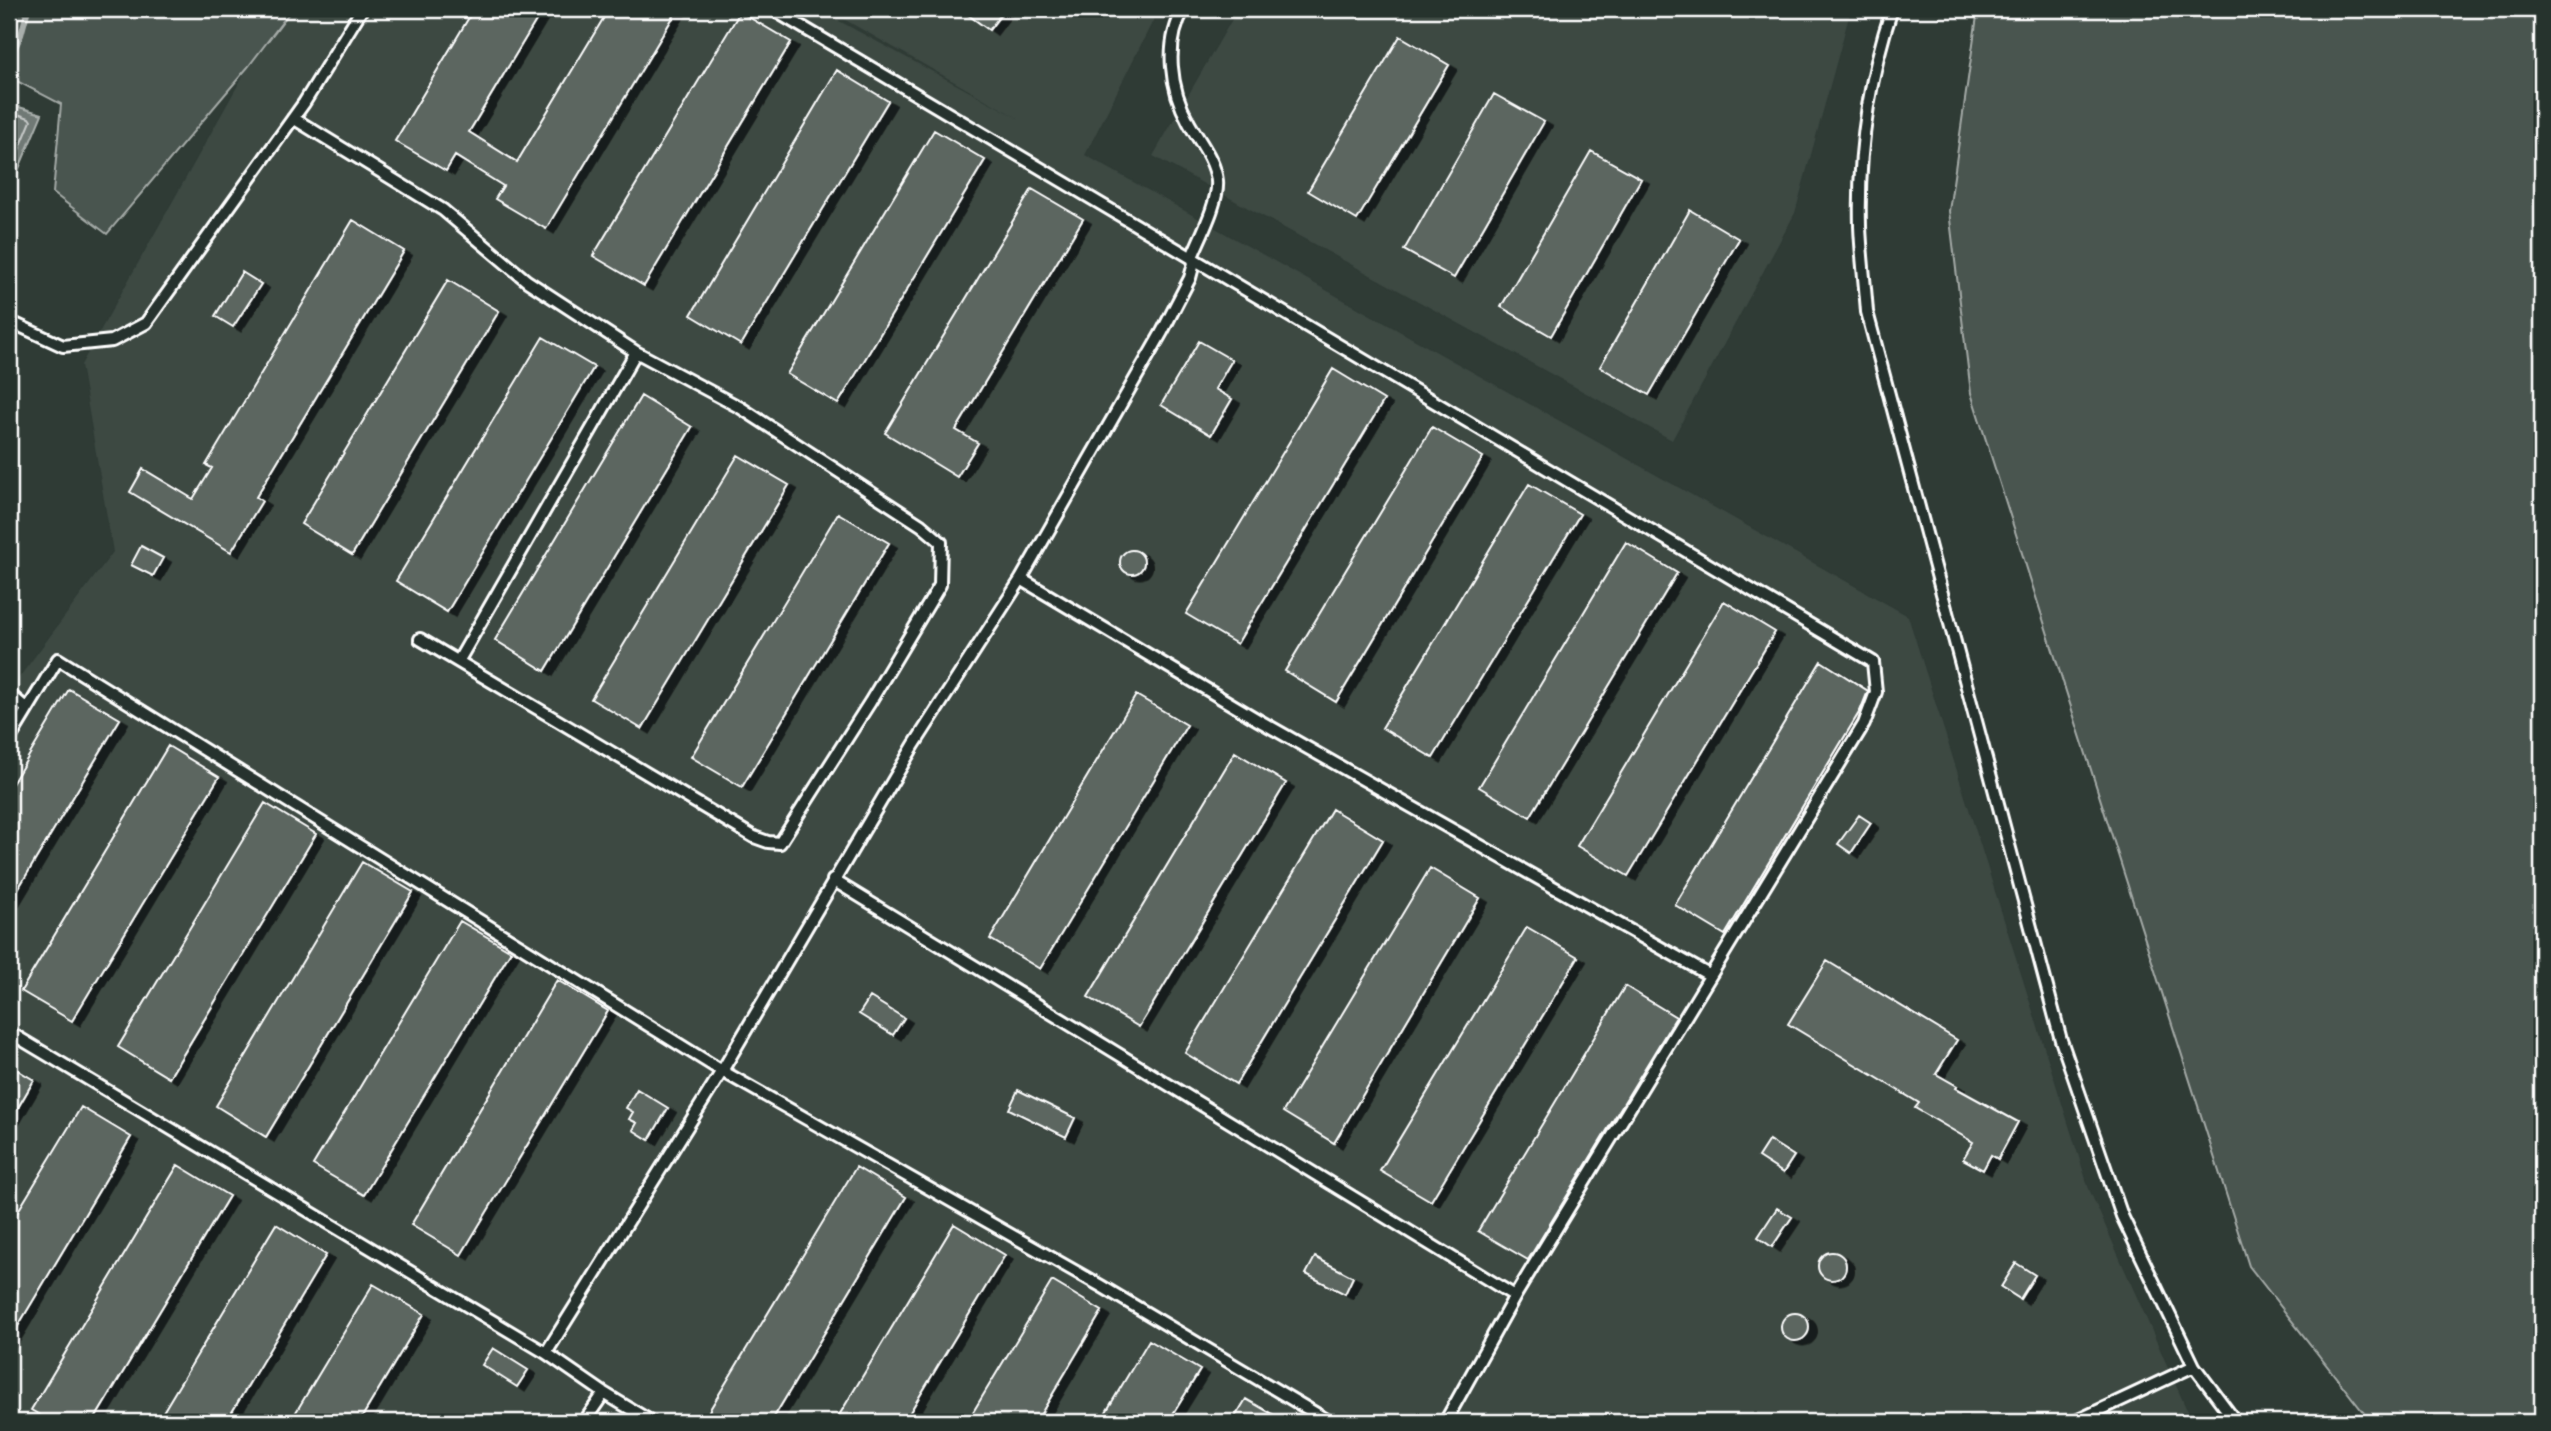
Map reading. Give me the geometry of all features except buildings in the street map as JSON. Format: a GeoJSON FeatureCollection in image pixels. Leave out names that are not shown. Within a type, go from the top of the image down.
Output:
{"type":"FeatureCollection","features":[{"type":"Feature","properties":{"kind":"lane"},"geometry":{"type":"LineString","coordinates":[[9,321],[63,346],[112,341],[146,323],[293,118],[362,9]]}},
{"type":"Feature","properties":{"kind":"lane"},"geometry":{"type":"LineString","coordinates":[[772,9],[1873,662],[1876,692],[1864,724],[1515,1296],[1446,1422]]}},
{"type":"Feature","properties":{"kind":"lane"},"geometry":{"type":"LineString","coordinates":[[547,1353],[722,1071],[914,745],[1021,579],[1190,278],[1194,263],[1192,257],[1218,185],[1215,167],[1186,118],[1171,71],[1175,24],[1184,9]]}},
{"type":"Feature","properties":{"kind":"lane"},"geometry":{"type":"LineString","coordinates":[[1892,9],[1881,42],[1862,149],[1860,226],[1867,312],[2061,1040],[2122,1216],[2194,1366],[2236,1422]]}},
{"type":"Feature","properties":{"kind":"lane"},"geometry":{"type":"LineString","coordinates":[[293,118],[443,210],[527,281],[636,352],[741,408],[921,525],[941,542],[940,585],[870,702],[780,843],[754,837],[420,639]]}},
{"type":"Feature","properties":{"kind":"lane"},"geometry":{"type":"LineString","coordinates":[[459,660],[636,352]]}},
{"type":"Feature","properties":{"kind":"lane"},"geometry":{"type":"LineString","coordinates":[[1021,579],[1258,720],[1709,975]]}},
{"type":"Feature","properties":{"kind":"lane"},"geometry":{"type":"LineString","coordinates":[[9,740],[58,659],[722,1071],[1101,1286],[1330,1422]]}},
{"type":"Feature","properties":{"kind":"lane"},"geometry":{"type":"LineString","coordinates":[[9,694],[27,709]]}},
{"type":"Feature","properties":{"kind":"lane"},"geometry":{"type":"LineString","coordinates":[[833,880],[1515,1296]]}},
{"type":"Feature","properties":{"kind":"lane"},"geometry":{"type":"LineString","coordinates":[[9,1032],[547,1353],[604,1393],[652,1422]]}},
{"type":"Feature","properties":{"kind":"lane"},"geometry":{"type":"LineString","coordinates":[[2074,1422],[2194,1366]]}},
{"type":"Feature","properties":{"kind":"lane"},"geometry":{"type":"LineString","coordinates":[[584,1422],[604,1393]]}},
{"type":"Feature","properties":{"kind":"shaded area"},"geometry":{"type":"Polygon","coordinates":[[[9,9],[292,9],[248,67],[107,234],[53,193],[61,104],[9,77],[9,9]]]}},
{"type":"Feature","properties":{"kind":"shaded area"},"geometry":{"type":"Polygon","coordinates":[[[292,9],[817,9],[1018,118],[826,9],[1159,9],[1085,155],[1908,616],[2089,1189],[2186,1408],[2198,1422],[9,1422],[9,691],[113,552],[81,365],[248,67],[292,9]]]}},
{"type":"Feature","properties":{"kind":"shaded area"},"geometry":{"type":"Polygon","coordinates":[[[1238,9],[1851,9],[1795,213],[1672,440],[1153,156],[1238,9]]]}},
{"type":"Feature","properties":{"kind":"shaded area"},"geometry":{"type":"Polygon","coordinates":[[[1978,9],[2542,9],[2542,1422],[2371,1422],[2249,1266],[1971,393],[1949,211],[1978,9]]]}},
{"type":"Feature","properties":{"kind":"water"},"geometry":{"type":"Polygon","coordinates":[[[9,104],[42,114],[9,192],[9,104]]]}},
{"type":"Feature","properties":{"kind":"waterway"},"geometry":{"type":"LineString","coordinates":[[9,60],[21,35],[28,9]]}}]}
